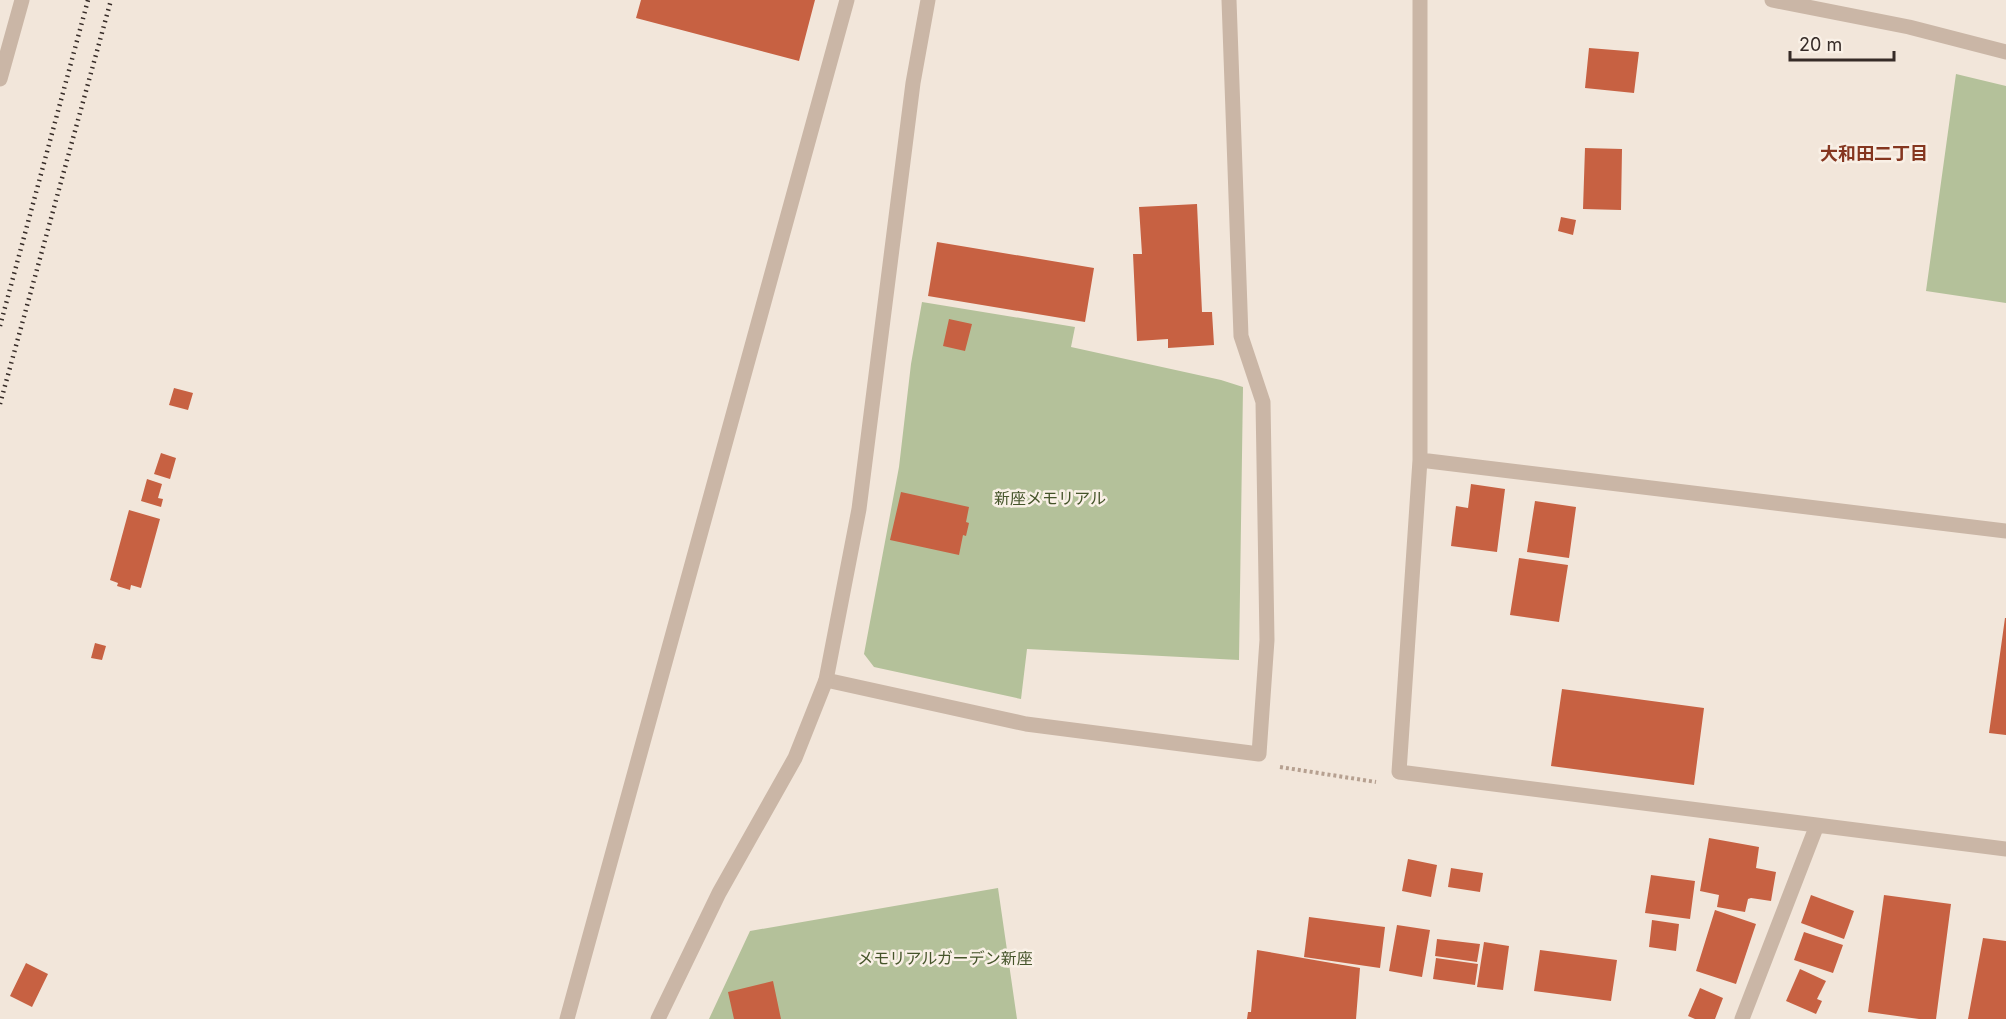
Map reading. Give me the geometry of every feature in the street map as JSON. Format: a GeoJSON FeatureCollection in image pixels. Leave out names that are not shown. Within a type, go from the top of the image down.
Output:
{"type":"FeatureCollection","features":[{"type":"Feature","properties":{"kind":"street"},"geometry":{"type":"LineString","coordinates":[[0,79],[22,0]]}},
{"type":"Feature","properties":{"kind":"street"},"geometry":{"type":"LineString","coordinates":[[567,1019],[847,0]]}},
{"type":"Feature","properties":{"kind":"street"},"geometry":{"type":"LineString","coordinates":[[658,1019],[719,893],[795,758],[826,680],[859,509],[913,83],[928,0]]}},
{"type":"Feature","properties":{"kind":"street"},"geometry":{"type":"LineString","coordinates":[[826,680],[1026,724],[1259,754],[1267,640],[1263,402],[1241,336],[1229,0]]}},
{"type":"Feature","properties":{"kind":"street"},"geometry":{"type":"LineString","coordinates":[[1420,0],[1420,460],[1399,772],[2006,849]]}},
{"type":"Feature","properties":{"kind":"street"},"geometry":{"type":"LineString","coordinates":[[1772,0],[1909,27],[2006,52]]}},
{"type":"Feature","properties":{"kind":"street"},"geometry":{"type":"LineString","coordinates":[[1420,460],[2006,531]]}},
{"type":"Feature","properties":{"kind":"street"},"geometry":{"type":"LineString","coordinates":[[1742,1019],[1817,825]]}},
{"type":"Feature","properties":{"kind":"path"},"geometry":{"type":"LineString","coordinates":[[1259,754],[1279,767],[1386,783],[1399,772]]}},
{"type":"Feature","properties":{"kind":"green space"},"geometry":{"type":"Polygon","coordinates":[[[1956,74],[2006,86],[2006,303],[1926,291],[1956,74]]]}},
{"type":"Feature","properties":{"kind":"green space","name":"新座メモリアル"},"geometry":{"type":"Polygon","coordinates":[[[922,302],[1075,327],[1071,347],[1221,380],[1243,387],[1239,660],[1027,649],[1021,699],[874,667],[864,654],[899,467],[911,364],[922,302]]]}},
{"type":"Feature","properties":{"kind":"green space","name":"メモリアルガーデン新座"},"geometry":{"type":"Polygon","coordinates":[[[998,888],[1017,1019],[709,1019],[750,931],[998,888]]]}},
{"type":"Feature","properties":{"kind":"building"},"geometry":{"type":"Polygon","coordinates":[[[641,0],[815,0],[799,61],[636,18],[641,0]]]}},
{"type":"Feature","properties":{"kind":"building"},"geometry":{"type":"Polygon","coordinates":[[[1589,48],[1639,52],[1634,93],[1585,88],[1589,48]]]}},
{"type":"Feature","properties":{"kind":"building"},"geometry":{"type":"Polygon","coordinates":[[[1585,148],[1622,149],[1621,210],[1583,209],[1585,148]]]}},
{"type":"Feature","properties":{"kind":"building"},"geometry":{"type":"Polygon","coordinates":[[[1197,204],[1202,312],[1212,312],[1214,345],[1168,348],[1168,339],[1137,341],[1133,254],[1142,254],[1139,207],[1197,204]]]}},
{"type":"Feature","properties":{"kind":"building"},"geometry":{"type":"Polygon","coordinates":[[[1561,217],[1576,220],[1573,235],[1558,231],[1561,217]]]}},
{"type":"Feature","properties":{"kind":"building"},"geometry":{"type":"Polygon","coordinates":[[[937,242],[1094,268],[1085,322],[928,296],[937,242]]]}},
{"type":"Feature","properties":{"kind":"building"},"geometry":{"type":"Polygon","coordinates":[[[949,319],[972,324],[965,351],[943,346],[949,319]]]}},
{"type":"Feature","properties":{"kind":"building"},"geometry":{"type":"Polygon","coordinates":[[[174,388],[193,393],[188,410],[169,405],[174,388]]]}},
{"type":"Feature","properties":{"kind":"building"},"geometry":{"type":"Polygon","coordinates":[[[161,453],[176,458],[170,479],[154,474],[161,453]]]}},
{"type":"Feature","properties":{"kind":"building"},"geometry":{"type":"Polygon","coordinates":[[[147,479],[162,484],[158,498],[163,499],[161,507],[141,501],[147,479]]]}},
{"type":"Feature","properties":{"kind":"building"},"geometry":{"type":"Polygon","coordinates":[[[1471,484],[1505,489],[1497,552],[1451,546],[1456,506],[1468,508],[1471,484]]]}},
{"type":"Feature","properties":{"kind":"building"},"geometry":{"type":"Polygon","coordinates":[[[901,492],[969,507],[966,522],[969,523],[966,536],[963,535],[959,555],[890,540],[901,492]]]}},
{"type":"Feature","properties":{"kind":"building"},"geometry":{"type":"Polygon","coordinates":[[[1535,501],[1576,507],[1569,558],[1527,552],[1535,501]]]}},
{"type":"Feature","properties":{"kind":"building"},"geometry":{"type":"Polygon","coordinates":[[[129,510],[160,519],[141,588],[131,585],[130,590],[117,586],[118,583],[110,580],[129,510]]]}},
{"type":"Feature","properties":{"kind":"building"},"geometry":{"type":"Polygon","coordinates":[[[1519,558],[1568,565],[1559,622],[1510,615],[1519,558]]]}},
{"type":"Feature","properties":{"kind":"building"},"geometry":{"type":"Polygon","coordinates":[[[2006,618],[2006,735],[1989,733],[2006,618]]]}},
{"type":"Feature","properties":{"kind":"building"},"geometry":{"type":"Polygon","coordinates":[[[95,643],[106,646],[102,660],[91,658],[95,643]]]}},
{"type":"Feature","properties":{"kind":"building"},"geometry":{"type":"Polygon","coordinates":[[[1562,689],[1704,708],[1694,785],[1551,766],[1562,689]]]}},
{"type":"Feature","properties":{"kind":"building"},"geometry":{"type":"Polygon","coordinates":[[[1709,838],[1759,847],[1756,868],[1776,872],[1771,901],[1748,899],[1745,912],[1717,907],[1719,895],[1700,891],[1709,838]]]}},
{"type":"Feature","properties":{"kind":"building"},"geometry":{"type":"Polygon","coordinates":[[[1408,859],[1437,865],[1431,897],[1402,891],[1408,859]]]}},
{"type":"Feature","properties":{"kind":"building"},"geometry":{"type":"Polygon","coordinates":[[[1451,868],[1483,873],[1480,892],[1448,887],[1451,868]]]}},
{"type":"Feature","properties":{"kind":"building"},"geometry":{"type":"Polygon","coordinates":[[[1651,875],[1695,881],[1690,919],[1645,913],[1651,875]]]}},
{"type":"Feature","properties":{"kind":"building"},"geometry":{"type":"Polygon","coordinates":[[[1811,895],[1854,911],[1844,939],[1801,923],[1811,895]]]}},
{"type":"Feature","properties":{"kind":"building"},"geometry":{"type":"Polygon","coordinates":[[[1884,895],[1951,904],[1936,1019],[1868,1012],[1884,895]]]}},
{"type":"Feature","properties":{"kind":"building"},"geometry":{"type":"Polygon","coordinates":[[[1715,910],[1756,924],[1736,984],[1696,971],[1715,910]]]}},
{"type":"Feature","properties":{"kind":"building"},"geometry":{"type":"Polygon","coordinates":[[[1309,917],[1385,927],[1380,968],[1304,957],[1309,917]]]}},
{"type":"Feature","properties":{"kind":"building"},"geometry":{"type":"Polygon","coordinates":[[[1652,920],[1679,924],[1676,951],[1649,947],[1652,920]]]}},
{"type":"Feature","properties":{"kind":"building"},"geometry":{"type":"Polygon","coordinates":[[[1397,925],[1430,930],[1422,977],[1389,971],[1397,925]]]}},
{"type":"Feature","properties":{"kind":"building"},"geometry":{"type":"Polygon","coordinates":[[[1804,932],[1843,945],[1833,973],[1794,960],[1804,932]]]}},
{"type":"Feature","properties":{"kind":"building"},"geometry":{"type":"Polygon","coordinates":[[[1983,938],[2006,941],[2006,1019],[1968,1019],[1983,938]]]}},
{"type":"Feature","properties":{"kind":"building"},"geometry":{"type":"Polygon","coordinates":[[[1437,939],[1480,944],[1477,962],[1435,956],[1437,939]]]}},
{"type":"Feature","properties":{"kind":"building"},"geometry":{"type":"Polygon","coordinates":[[[1484,942],[1509,946],[1503,990],[1477,987],[1484,942]]]}},
{"type":"Feature","properties":{"kind":"building"},"geometry":{"type":"Polygon","coordinates":[[[1257,950],[1360,968],[1356,1019],[1247,1019],[1248,1012],[1251,1012],[1257,950]]]}},
{"type":"Feature","properties":{"kind":"building"},"geometry":{"type":"Polygon","coordinates":[[[1540,950],[1617,960],[1611,1001],[1534,991],[1540,950]]]}},
{"type":"Feature","properties":{"kind":"building"},"geometry":{"type":"Polygon","coordinates":[[[1436,958],[1478,964],[1475,985],[1433,979],[1436,958]]]}},
{"type":"Feature","properties":{"kind":"building"},"geometry":{"type":"Polygon","coordinates":[[[26,963],[48,974],[32,1007],[10,996],[26,963]]]}},
{"type":"Feature","properties":{"kind":"building"},"geometry":{"type":"Polygon","coordinates":[[[1800,969],[1826,981],[1817,999],[1822,1001],[1816,1014],[1786,1001],[1800,969]]]}},
{"type":"Feature","properties":{"kind":"building"},"geometry":{"type":"Polygon","coordinates":[[[773,981],[781,1019],[734,1019],[728,992],[773,981]]]}},
{"type":"Feature","properties":{"kind":"building"},"geometry":{"type":"Polygon","coordinates":[[[1700,988],[1723,998],[1715,1019],[1695,1019],[1688,1016],[1700,988]]]}},
{"type":"Feature","properties":{"kind":"railway"},"geometry":{"type":"LineString","coordinates":[[0,326],[88,0]]}},
{"type":"Feature","properties":{"kind":"railway"},"geometry":{"type":"LineString","coordinates":[[0,404],[111,0]]}},
{"type":"Feature","properties":{"kind":"district","name":"大和田二丁目"},"geometry":{"type":"Point","coordinates":[1874,154]}}]}
